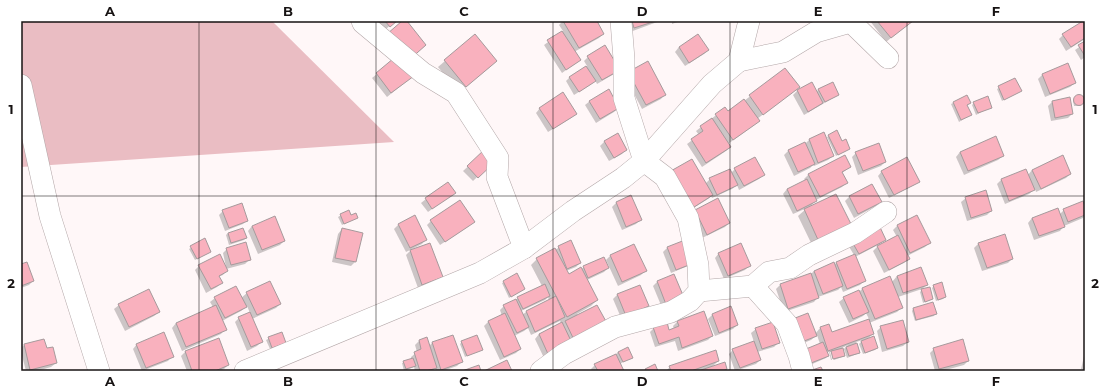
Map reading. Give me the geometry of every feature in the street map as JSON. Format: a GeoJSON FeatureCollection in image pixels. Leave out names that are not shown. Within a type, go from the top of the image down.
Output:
{"type":"FeatureCollection","features":[{"type":"Feature","properties":{"kind":"street"},"geometry":{"type":"LineString","coordinates":[[362,21],[423,74],[456,93],[498,158],[496,177],[524,248]]}},
{"type":"Feature","properties":{"kind":"street"},"geometry":{"type":"LineString","coordinates":[[621,21],[624,59],[624,98],[644,161],[665,177],[688,218],[698,265],[699,291]]}},
{"type":"Feature","properties":{"kind":"street"},"geometry":{"type":"LineString","coordinates":[[739,60],[750,21]]}},
{"type":"Feature","properties":{"kind":"street"},"geometry":{"type":"LineString","coordinates":[[245,371],[480,273],[524,248],[573,211],[623,178],[644,161],[712,84],[739,60],[783,52],[816,32],[851,22],[888,58]]}},
{"type":"Feature","properties":{"kind":"street"},"geometry":{"type":"LineString","coordinates":[[21,85],[50,216],[99,371]]}},
{"type":"Feature","properties":{"kind":"street"},"geometry":{"type":"LineString","coordinates":[[541,371],[564,354],[615,327],[671,312],[690,300],[699,291],[753,286],[769,272],[790,268],[809,255],[855,233],[886,212]]}},
{"type":"Feature","properties":{"kind":"street"},"geometry":{"type":"LineString","coordinates":[[753,286],[787,324],[803,371]]}},
{"type":"Feature","properties":{"kind":"shaded area"},"geometry":{"type":"Polygon","coordinates":[[[21,21],[272,21],[394,142],[21,167],[21,21]]]}},
{"type":"Feature","properties":{"kind":"building"},"geometry":{"type":"Polygon","coordinates":[[[385,21],[397,21],[390,27],[385,21]]]}},
{"type":"Feature","properties":{"kind":"building"},"geometry":{"type":"Polygon","coordinates":[[[402,21],[407,21],[426,45],[409,60],[387,34],[402,21]]]}},
{"type":"Feature","properties":{"kind":"building"},"geometry":{"type":"Polygon","coordinates":[[[563,21],[597,21],[604,34],[579,48],[563,21]]]}},
{"type":"Feature","properties":{"kind":"building"},"geometry":{"type":"Polygon","coordinates":[[[632,21],[656,21],[634,28],[632,21]]]}},
{"type":"Feature","properties":{"kind":"building"},"geometry":{"type":"Polygon","coordinates":[[[877,21],[913,21],[891,38],[877,21]]]}},
{"type":"Feature","properties":{"kind":"building"},"geometry":{"type":"Polygon","coordinates":[[[1085,21],[1085,38],[1071,47],[1062,34],[1085,21]]]}},
{"type":"Feature","properties":{"kind":"building"},"geometry":{"type":"Polygon","coordinates":[[[562,31],[581,60],[566,70],[547,40],[562,31]]]}},
{"type":"Feature","properties":{"kind":"building"},"geometry":{"type":"Polygon","coordinates":[[[475,34],[497,61],[466,87],[444,60],[475,34]]]}},
{"type":"Feature","properties":{"kind":"building"},"geometry":{"type":"Polygon","coordinates":[[[698,34],[709,50],[689,63],[679,47],[698,34]]]}},
{"type":"Feature","properties":{"kind":"building"},"geometry":{"type":"Polygon","coordinates":[[[1085,41],[1085,56],[1078,45],[1085,41]]]}},
{"type":"Feature","properties":{"kind":"building"},"geometry":{"type":"Polygon","coordinates":[[[605,45],[620,70],[602,80],[587,56],[605,45]]]}},
{"type":"Feature","properties":{"kind":"building"},"geometry":{"type":"Polygon","coordinates":[[[394,58],[414,76],[391,93],[376,73],[394,58]]]}},
{"type":"Feature","properties":{"kind":"building"},"geometry":{"type":"Polygon","coordinates":[[[648,61],[666,95],[646,105],[628,72],[648,61]]]}},
{"type":"Feature","properties":{"kind":"building"},"geometry":{"type":"Polygon","coordinates":[[[1068,63],[1076,83],[1050,94],[1042,74],[1068,63]]]}},
{"type":"Feature","properties":{"kind":"building"},"geometry":{"type":"Polygon","coordinates":[[[586,66],[596,81],[579,92],[569,77],[586,66]]]}},
{"type":"Feature","properties":{"kind":"building"},"geometry":{"type":"Polygon","coordinates":[[[785,68],[800,87],[763,115],[749,95],[785,68]]]}},
{"type":"Feature","properties":{"kind":"building"},"geometry":{"type":"Polygon","coordinates":[[[1015,78],[1022,91],[1004,100],[998,86],[1015,78]]]}},
{"type":"Feature","properties":{"kind":"building"},"geometry":{"type":"Polygon","coordinates":[[[812,82],[823,103],[808,112],[797,90],[812,82]]]}},
{"type":"Feature","properties":{"kind":"building"},"geometry":{"type":"Polygon","coordinates":[[[833,82],[839,95],[825,102],[818,89],[833,82]]]}},
{"type":"Feature","properties":{"kind":"building"},"geometry":{"type":"Polygon","coordinates":[[[609,89],[619,108],[600,119],[589,101],[609,89]]]}},
{"type":"Feature","properties":{"kind":"building"},"geometry":{"type":"Polygon","coordinates":[[[563,92],[577,114],[553,129],[539,108],[563,92]]]}},
{"type":"Feature","properties":{"kind":"building"},"geometry":{"type":"Polygon","coordinates":[[[967,95],[971,103],[967,105],[972,115],[961,120],[953,102],[967,95]]]}},
{"type":"Feature","properties":{"kind":"building"},"geometry":{"type":"Polygon","coordinates":[[[1077,95],[1081,95],[1083,96],[1083,104],[1077,105],[1074,102],[1074,98],[1077,95]]]}},
{"type":"Feature","properties":{"kind":"building"},"geometry":{"type":"Polygon","coordinates":[[[988,96],[992,108],[978,113],[973,102],[988,96]]]}},
{"type":"Feature","properties":{"kind":"building"},"geometry":{"type":"Polygon","coordinates":[[[1070,97],[1073,114],[1055,118],[1052,101],[1070,97]]]}},
{"type":"Feature","properties":{"kind":"building"},"geometry":{"type":"Polygon","coordinates":[[[744,99],[760,121],[733,140],[715,114],[725,107],[728,111],[744,99]]]}},
{"type":"Feature","properties":{"kind":"building"},"geometry":{"type":"Polygon","coordinates":[[[712,118],[731,147],[706,163],[691,139],[703,131],[700,126],[712,118]]]}},
{"type":"Feature","properties":{"kind":"building"},"geometry":{"type":"Polygon","coordinates":[[[837,130],[842,141],[846,139],[850,149],[838,155],[828,135],[837,130]]]}},
{"type":"Feature","properties":{"kind":"building"},"geometry":{"type":"Polygon","coordinates":[[[824,132],[834,156],[818,163],[809,139],[824,132]]]}},
{"type":"Feature","properties":{"kind":"building"},"geometry":{"type":"Polygon","coordinates":[[[618,133],[627,150],[614,158],[604,141],[618,133]]]}},
{"type":"Feature","properties":{"kind":"building"},"geometry":{"type":"Polygon","coordinates":[[[996,136],[1004,156],[968,171],[960,152],[996,136]]]}},
{"type":"Feature","properties":{"kind":"building"},"geometry":{"type":"Polygon","coordinates":[[[805,142],[815,164],[798,172],[788,150],[805,142]]]}},
{"type":"Feature","properties":{"kind":"building"},"geometry":{"type":"Polygon","coordinates":[[[879,143],[886,162],[863,171],[855,152],[879,143]]]}},
{"type":"Feature","properties":{"kind":"building"},"geometry":{"type":"Polygon","coordinates":[[[485,149],[496,161],[478,178],[467,166],[485,149]]]}},
{"type":"Feature","properties":{"kind":"building"},"geometry":{"type":"Polygon","coordinates":[[[845,155],[851,167],[842,172],[848,183],[820,197],[808,174],[845,155]]]}},
{"type":"Feature","properties":{"kind":"building"},"geometry":{"type":"Polygon","coordinates":[[[1063,155],[1071,174],[1041,189],[1032,170],[1063,155]]]}},
{"type":"Feature","properties":{"kind":"building"},"geometry":{"type":"Polygon","coordinates":[[[755,157],[765,175],[744,186],[734,168],[755,157]]]}},
{"type":"Feature","properties":{"kind":"building"},"geometry":{"type":"Polygon","coordinates":[[[907,157],[920,182],[894,195],[881,171],[907,157]]]}},
{"type":"Feature","properties":{"kind":"building"},"geometry":{"type":"Polygon","coordinates":[[[692,159],[713,195],[691,209],[669,172],[692,159]]]}},
{"type":"Feature","properties":{"kind":"building"},"geometry":{"type":"Polygon","coordinates":[[[730,169],[738,185],[717,195],[709,178],[730,169]]]}},
{"type":"Feature","properties":{"kind":"building"},"geometry":{"type":"Polygon","coordinates":[[[1026,169],[1035,190],[1009,201],[1001,179],[1026,169]]]}},
{"type":"Feature","properties":{"kind":"building"},"geometry":{"type":"Polygon","coordinates":[[[807,179],[817,201],[797,211],[787,189],[807,179]]]}},
{"type":"Feature","properties":{"kind":"building"},"geometry":{"type":"Polygon","coordinates":[[[448,182],[456,193],[432,209],[425,198],[448,182]]]}},
{"type":"Feature","properties":{"kind":"building"},"geometry":{"type":"Polygon","coordinates":[[[872,184],[882,202],[858,214],[849,196],[872,184]]]}},
{"type":"Feature","properties":{"kind":"building"},"geometry":{"type":"Polygon","coordinates":[[[986,190],[992,211],[971,218],[965,197],[986,190]]]}},
{"type":"Feature","properties":{"kind":"building"},"geometry":{"type":"Polygon","coordinates":[[[836,194],[852,226],[819,242],[804,209],[836,194]]]}},
{"type":"Feature","properties":{"kind":"building"},"geometry":{"type":"Polygon","coordinates":[[[631,195],[642,220],[626,227],[616,202],[631,195]]]}},
{"type":"Feature","properties":{"kind":"building"},"geometry":{"type":"Polygon","coordinates":[[[718,198],[730,223],[707,235],[695,210],[718,198]]]}},
{"type":"Feature","properties":{"kind":"building"},"geometry":{"type":"Polygon","coordinates":[[[460,200],[475,222],[445,242],[430,220],[460,200]]]}},
{"type":"Feature","properties":{"kind":"building"},"geometry":{"type":"Polygon","coordinates":[[[1083,201],[1085,206],[1085,215],[1068,222],[1063,209],[1083,201]]]}},
{"type":"Feature","properties":{"kind":"building"},"geometry":{"type":"Polygon","coordinates":[[[242,203],[248,221],[229,228],[222,210],[242,203]]]}},
{"type":"Feature","properties":{"kind":"building"},"geometry":{"type":"Polygon","coordinates":[[[1058,208],[1065,227],[1039,236],[1032,218],[1058,208]]]}},
{"type":"Feature","properties":{"kind":"building"},"geometry":{"type":"Polygon","coordinates":[[[349,210],[351,215],[356,213],[358,218],[344,224],[340,214],[349,210]]]}},
{"type":"Feature","properties":{"kind":"building"},"geometry":{"type":"Polygon","coordinates":[[[415,215],[427,240],[410,248],[398,224],[415,215]]]}},
{"type":"Feature","properties":{"kind":"building"},"geometry":{"type":"Polygon","coordinates":[[[917,215],[931,243],[910,253],[897,225],[917,215]]]}},
{"type":"Feature","properties":{"kind":"building"},"geometry":{"type":"Polygon","coordinates":[[[275,216],[285,241],[262,250],[252,226],[275,216]]]}},
{"type":"Feature","properties":{"kind":"building"},"geometry":{"type":"Polygon","coordinates":[[[879,225],[886,240],[859,254],[851,240],[879,225]]]}},
{"type":"Feature","properties":{"kind":"building"},"geometry":{"type":"Polygon","coordinates":[[[243,228],[247,238],[231,243],[228,233],[243,228]]]}},
{"type":"Feature","properties":{"kind":"building"},"geometry":{"type":"Polygon","coordinates":[[[342,228],[363,233],[356,262],[335,258],[342,228]]]}},
{"type":"Feature","properties":{"kind":"building"},"geometry":{"type":"Polygon","coordinates":[[[1005,234],[1013,259],[987,268],[978,243],[1005,234]]]}},
{"type":"Feature","properties":{"kind":"building"},"geometry":{"type":"Polygon","coordinates":[[[898,235],[910,259],[889,270],[877,246],[898,235]]]}},
{"type":"Feature","properties":{"kind":"building"},"geometry":{"type":"Polygon","coordinates":[[[205,238],[211,252],[197,259],[190,246],[205,238]]]}},
{"type":"Feature","properties":{"kind":"building"},"geometry":{"type":"Polygon","coordinates":[[[571,240],[581,263],[567,269],[558,246],[571,240]]]}},
{"type":"Feature","properties":{"kind":"building"},"geometry":{"type":"Polygon","coordinates":[[[685,240],[694,263],[676,270],[667,247],[685,240]]]}},
{"type":"Feature","properties":{"kind":"building"},"geometry":{"type":"Polygon","coordinates":[[[246,242],[251,260],[231,265],[226,248],[246,242]]]}},
{"type":"Feature","properties":{"kind":"building"},"geometry":{"type":"Polygon","coordinates":[[[430,243],[443,277],[422,285],[410,250],[430,243]]]}},
{"type":"Feature","properties":{"kind":"building"},"geometry":{"type":"Polygon","coordinates":[[[741,243],[751,266],[728,276],[718,253],[741,243]]]}},
{"type":"Feature","properties":{"kind":"building"},"geometry":{"type":"Polygon","coordinates":[[[634,244],[647,271],[622,282],[610,255],[634,244]]]}},
{"type":"Feature","properties":{"kind":"building"},"geometry":{"type":"Polygon","coordinates":[[[555,248],[569,274],[581,267],[598,300],[567,317],[536,258],[555,248]]]}},
{"type":"Feature","properties":{"kind":"building"},"geometry":{"type":"Polygon","coordinates":[[[220,254],[228,271],[219,276],[223,283],[211,289],[198,265],[220,254]]]}},
{"type":"Feature","properties":{"kind":"building"},"geometry":{"type":"Polygon","coordinates":[[[855,254],[866,281],[847,289],[836,262],[855,254]]]}},
{"type":"Feature","properties":{"kind":"building"},"geometry":{"type":"Polygon","coordinates":[[[604,257],[609,268],[588,278],[583,266],[604,257]]]}},
{"type":"Feature","properties":{"kind":"building"},"geometry":{"type":"Polygon","coordinates":[[[27,262],[34,281],[21,286],[21,264],[27,262]]]}},
{"type":"Feature","properties":{"kind":"building"},"geometry":{"type":"Polygon","coordinates":[[[834,262],[843,286],[823,294],[814,271],[834,262]]]}},
{"type":"Feature","properties":{"kind":"building"},"geometry":{"type":"Polygon","coordinates":[[[921,267],[928,285],[903,293],[897,276],[921,267]]]}},
{"type":"Feature","properties":{"kind":"building"},"geometry":{"type":"Polygon","coordinates":[[[517,273],[525,289],[511,297],[503,281],[517,273]]]}},
{"type":"Feature","properties":{"kind":"building"},"geometry":{"type":"Polygon","coordinates":[[[811,273],[819,298],[788,309],[780,284],[811,273]]]}},
{"type":"Feature","properties":{"kind":"building"},"geometry":{"type":"Polygon","coordinates":[[[674,274],[685,300],[667,307],[657,281],[674,274]]]}},
{"type":"Feature","properties":{"kind":"building"},"geometry":{"type":"Polygon","coordinates":[[[890,276],[903,308],[875,319],[862,288],[890,276]]]}},
{"type":"Feature","properties":{"kind":"building"},"geometry":{"type":"Polygon","coordinates":[[[270,281],[281,304],[257,315],[246,292],[270,281]]]}},
{"type":"Feature","properties":{"kind":"building"},"geometry":{"type":"Polygon","coordinates":[[[942,282],[946,297],[938,300],[933,285],[942,282]]]}},
{"type":"Feature","properties":{"kind":"building"},"geometry":{"type":"Polygon","coordinates":[[[545,284],[550,296],[523,309],[517,297],[545,284]]]}},
{"type":"Feature","properties":{"kind":"building"},"geometry":{"type":"Polygon","coordinates":[[[640,285],[649,306],[626,316],[617,294],[640,285]]]}},
{"type":"Feature","properties":{"kind":"building"},"geometry":{"type":"Polygon","coordinates":[[[236,286],[247,307],[225,318],[214,297],[236,286]]]}},
{"type":"Feature","properties":{"kind":"building"},"geometry":{"type":"Polygon","coordinates":[[[930,287],[933,299],[925,302],[921,289],[930,287]]]}},
{"type":"Feature","properties":{"kind":"building"},"geometry":{"type":"Polygon","coordinates":[[[149,289],[160,312],[129,327],[118,304],[149,289]]]}},
{"type":"Feature","properties":{"kind":"building"},"geometry":{"type":"Polygon","coordinates":[[[859,290],[869,312],[853,319],[843,297],[859,290]]]}},
{"type":"Feature","properties":{"kind":"building"},"geometry":{"type":"Polygon","coordinates":[[[556,296],[565,317],[535,332],[526,311],[556,296]]]}},
{"type":"Feature","properties":{"kind":"building"},"geometry":{"type":"Polygon","coordinates":[[[516,299],[529,327],[517,333],[503,305],[516,299]]]}},
{"type":"Feature","properties":{"kind":"building"},"geometry":{"type":"Polygon","coordinates":[[[933,302],[937,314],[916,320],[913,308],[933,302]]]}},
{"type":"Feature","properties":{"kind":"building"},"geometry":{"type":"Polygon","coordinates":[[[216,305],[227,330],[186,347],[176,323],[216,305]]]}},
{"type":"Feature","properties":{"kind":"building"},"geometry":{"type":"Polygon","coordinates":[[[597,305],[608,325],[575,342],[565,321],[597,305]]]}},
{"type":"Feature","properties":{"kind":"building"},"geometry":{"type":"Polygon","coordinates":[[[731,306],[738,325],[719,333],[712,314],[731,306]]]}},
{"type":"Feature","properties":{"kind":"building"},"geometry":{"type":"Polygon","coordinates":[[[704,311],[713,336],[682,348],[679,337],[659,344],[653,327],[667,322],[669,330],[679,326],[677,321],[704,311]]]}},
{"type":"Feature","properties":{"kind":"building"},"geometry":{"type":"Polygon","coordinates":[[[250,312],[263,342],[251,347],[238,317],[250,312]]]}},
{"type":"Feature","properties":{"kind":"building"},"geometry":{"type":"Polygon","coordinates":[[[505,313],[521,349],[504,357],[488,321],[505,313]]]}},
{"type":"Feature","properties":{"kind":"building"},"geometry":{"type":"Polygon","coordinates":[[[808,313],[817,336],[799,343],[790,320],[808,313]]]}},
{"type":"Feature","properties":{"kind":"building"},"geometry":{"type":"Polygon","coordinates":[[[869,319],[874,334],[828,351],[820,327],[829,324],[832,332],[869,319]]]}},
{"type":"Feature","properties":{"kind":"building"},"geometry":{"type":"Polygon","coordinates":[[[903,320],[909,342],[887,349],[880,326],[903,320]]]}},
{"type":"Feature","properties":{"kind":"building"},"geometry":{"type":"Polygon","coordinates":[[[562,322],[572,343],[548,354],[539,334],[562,322]]]}},
{"type":"Feature","properties":{"kind":"building"},"geometry":{"type":"Polygon","coordinates":[[[773,322],[780,343],[762,349],[755,328],[773,322]]]}},
{"type":"Feature","properties":{"kind":"building"},"geometry":{"type":"Polygon","coordinates":[[[164,332],[174,357],[146,368],[136,344],[164,332]]]}},
{"type":"Feature","properties":{"kind":"building"},"geometry":{"type":"Polygon","coordinates":[[[282,332],[286,343],[272,348],[268,337],[282,332]]]}},
{"type":"Feature","properties":{"kind":"building"},"geometry":{"type":"Polygon","coordinates":[[[453,335],[463,362],[441,370],[432,342],[453,335]]]}},
{"type":"Feature","properties":{"kind":"building"},"geometry":{"type":"Polygon","coordinates":[[[477,335],[483,350],[467,356],[461,341],[477,335]]]}},
{"type":"Feature","properties":{"kind":"building"},"geometry":{"type":"Polygon","coordinates":[[[874,336],[878,348],[865,353],[861,341],[874,336]]]}},
{"type":"Feature","properties":{"kind":"building"},"geometry":{"type":"Polygon","coordinates":[[[427,337],[437,368],[420,371],[414,352],[421,349],[419,340],[427,337]]]}},
{"type":"Feature","properties":{"kind":"building"},"geometry":{"type":"Polygon","coordinates":[[[219,338],[229,365],[215,371],[192,371],[185,351],[219,338]]]}},
{"type":"Feature","properties":{"kind":"building"},"geometry":{"type":"Polygon","coordinates":[[[44,339],[47,348],[53,347],[57,363],[30,370],[24,344],[44,339]]]}},
{"type":"Feature","properties":{"kind":"building"},"geometry":{"type":"Polygon","coordinates":[[[963,339],[969,361],[939,369],[933,348],[963,339]]]}},
{"type":"Feature","properties":{"kind":"building"},"geometry":{"type":"Polygon","coordinates":[[[754,341],[761,360],[740,368],[732,349],[754,341]]]}},
{"type":"Feature","properties":{"kind":"building"},"geometry":{"type":"Polygon","coordinates":[[[823,342],[829,356],[811,363],[806,349],[823,342]]]}},
{"type":"Feature","properties":{"kind":"building"},"geometry":{"type":"Polygon","coordinates":[[[857,343],[860,353],[849,356],[846,347],[857,343]]]}},
{"type":"Feature","properties":{"kind":"building"},"geometry":{"type":"Polygon","coordinates":[[[628,347],[633,358],[623,362],[618,352],[628,347]]]}},
{"type":"Feature","properties":{"kind":"building"},"geometry":{"type":"Polygon","coordinates":[[[843,348],[845,356],[833,359],[831,351],[843,348]]]}},
{"type":"Feature","properties":{"kind":"building"},"geometry":{"type":"Polygon","coordinates":[[[716,350],[719,361],[691,371],[671,371],[669,366],[716,350]]]}},
{"type":"Feature","properties":{"kind":"building"},"geometry":{"type":"Polygon","coordinates":[[[616,354],[624,371],[598,371],[594,364],[616,354]]]}},
{"type":"Feature","properties":{"kind":"building"},"geometry":{"type":"Polygon","coordinates":[[[413,358],[416,366],[406,369],[403,361],[413,358]]]}},
{"type":"Feature","properties":{"kind":"building"},"geometry":{"type":"Polygon","coordinates":[[[507,360],[512,371],[484,371],[507,360]]]}},
{"type":"Feature","properties":{"kind":"building"},"geometry":{"type":"Polygon","coordinates":[[[725,362],[727,369],[723,371],[698,371],[725,362]]]}},
{"type":"Feature","properties":{"kind":"building"},"geometry":{"type":"Polygon","coordinates":[[[655,364],[658,371],[646,371],[645,369],[655,364]]]}},
{"type":"Feature","properties":{"kind":"building"},"geometry":{"type":"Polygon","coordinates":[[[479,365],[481,371],[462,371],[479,365]]]}},
{"type":"Feature","properties":{"kind":"building"},"geometry":{"type":"Polygon","coordinates":[[[821,367],[823,371],[812,371],[812,370],[821,367]]]}}]}
